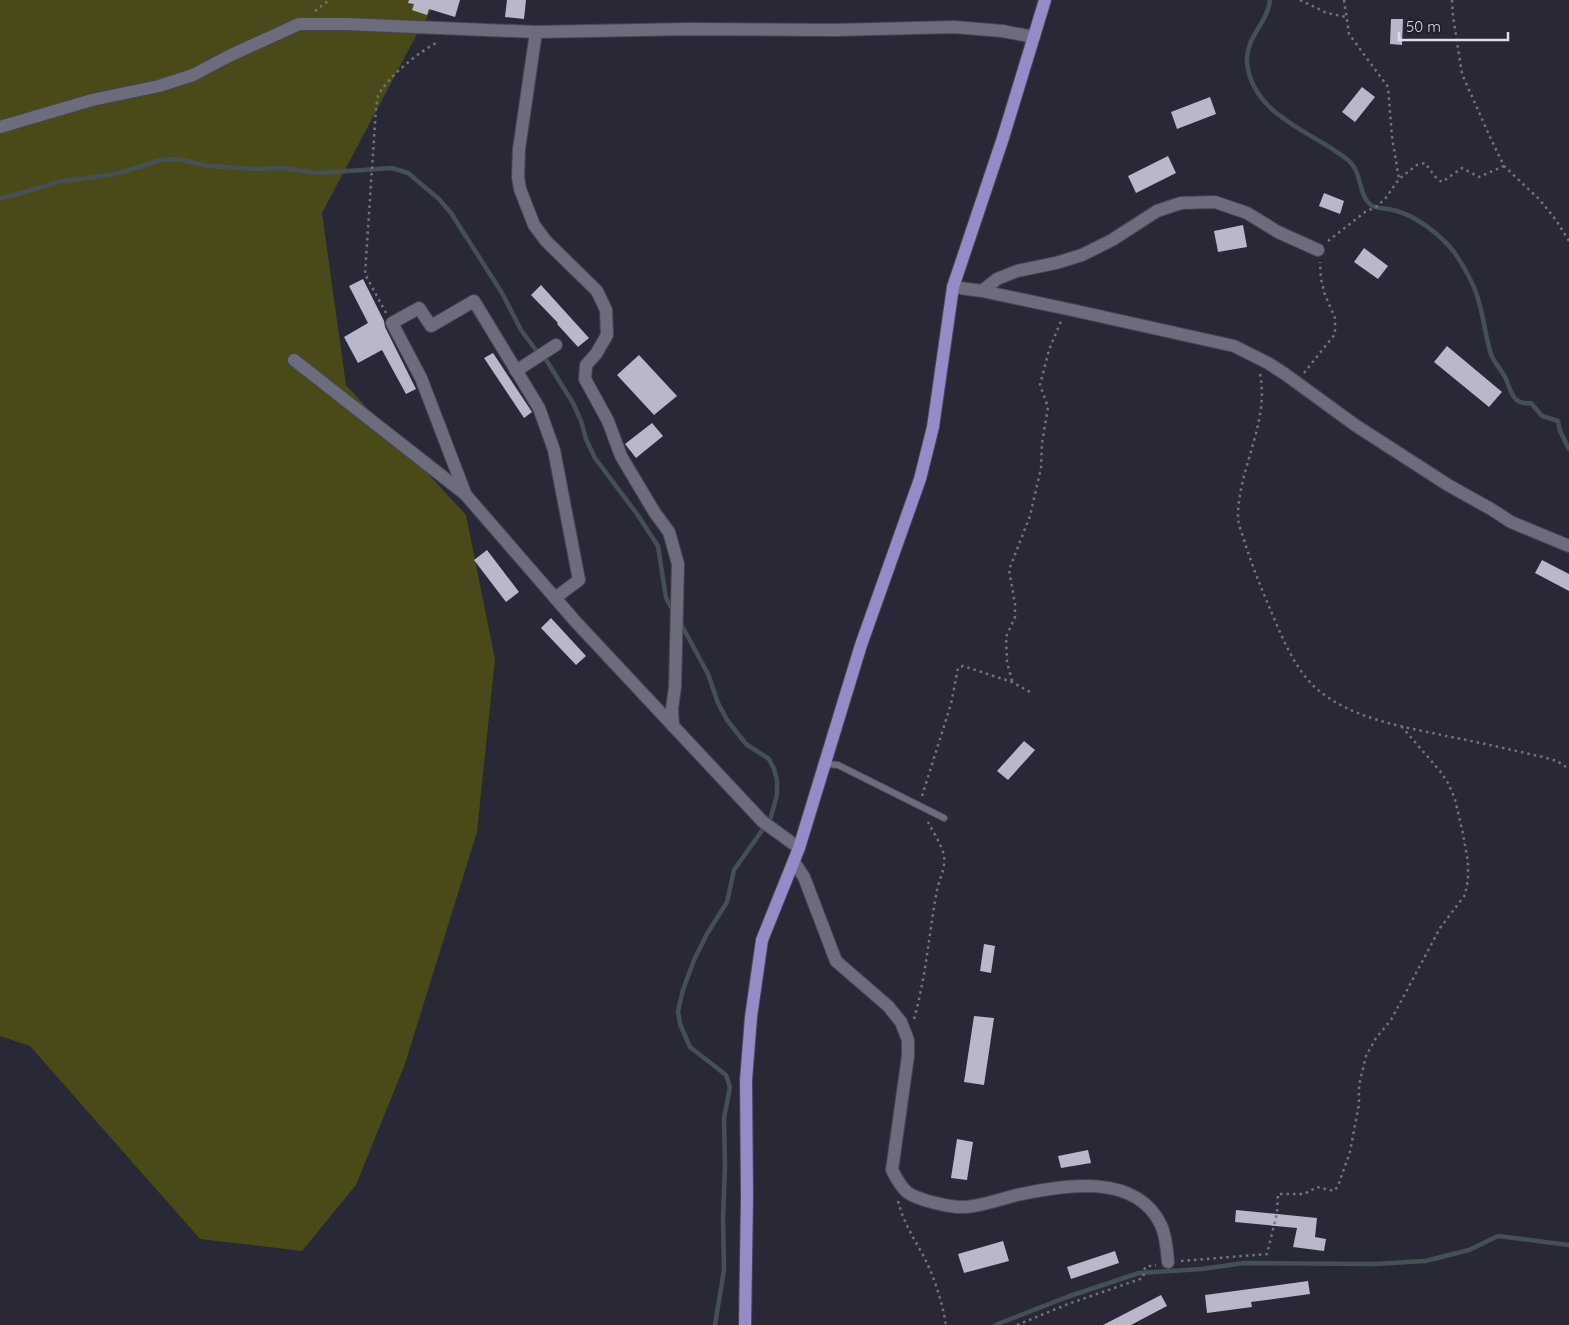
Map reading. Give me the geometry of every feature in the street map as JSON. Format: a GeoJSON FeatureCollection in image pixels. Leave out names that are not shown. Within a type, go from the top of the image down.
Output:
{"type":"FeatureCollection","features":[{"type":"Feature","properties":{"kind":"main road"},"geometry":{"type":"LineString","coordinates":[[745,1325],[746,1080],[750,1026],[762,940],[799,848],[862,645],[920,479],[933,427],[953,287],[1045,0]]}},
{"type":"Feature","properties":{"kind":"street"},"geometry":{"type":"LineString","coordinates":[[0,127],[92,100],[159,86],[193,75],[229,56],[299,24],[346,24],[536,32],[689,29],[835,30],[954,27],[1002,31],[1034,37]]}},
{"type":"Feature","properties":{"kind":"street"},"geometry":{"type":"LineString","coordinates":[[536,32],[519,149],[518,177],[520,189],[534,225],[546,241],[597,291],[603,300],[607,317],[606,335],[596,354],[586,365],[585,380],[608,421],[621,456],[655,513],[669,532],[674,547],[678,564],[675,687],[672,709],[673,726]]}},
{"type":"Feature","properties":{"kind":"street"},"geometry":{"type":"LineString","coordinates":[[982,291],[997,279],[1017,271],[1056,263],[1082,255],[1112,240],[1157,211],[1181,202],[1215,202],[1247,213],[1278,232],[1318,250]]}},
{"type":"Feature","properties":{"kind":"street"},"geometry":{"type":"LineString","coordinates":[[953,287],[982,291],[1234,346],[1268,363],[1355,425],[1448,485],[1511,522],[1569,546]]}},
{"type":"Feature","properties":{"kind":"street"},"geometry":{"type":"LineString","coordinates":[[465,494],[421,378],[392,323],[419,308],[431,326],[474,301],[539,408],[554,450],[579,580],[555,598]]}},
{"type":"Feature","properties":{"kind":"street"},"geometry":{"type":"LineString","coordinates":[[516,371],[552,347]]}},
{"type":"Feature","properties":{"kind":"street"},"geometry":{"type":"LineString","coordinates":[[294,360],[465,494],[555,598],[762,821],[799,848]]}},
{"type":"Feature","properties":{"kind":"street"},"geometry":{"type":"LineString","coordinates":[[794,862],[804,877],[836,961],[888,1006],[901,1022],[908,1040],[908,1056],[892,1170],[898,1182],[908,1192],[942,1205],[964,1207],[1018,1195],[1079,1185],[1120,1190],[1139,1199],[1153,1212],[1161,1225],[1165,1237],[1168,1262]]}},
{"type":"Feature","properties":{"kind":"lane"},"geometry":{"type":"LineString","coordinates":[[826,764],[838,765],[944,818]]}},
{"type":"Feature","properties":{"kind":"path"},"geometry":{"type":"LineString","coordinates":[[1300,0],[1327,13],[1346,17]]}},
{"type":"Feature","properties":{"kind":"path"},"geometry":{"type":"LineString","coordinates":[[1344,0],[1349,34],[1388,87],[1392,137],[1399,179]]}},
{"type":"Feature","properties":{"kind":"path"},"geometry":{"type":"LineString","coordinates":[[1452,0],[1462,74],[1504,166],[1539,199],[1556,220],[1569,241]]}},
{"type":"Feature","properties":{"kind":"path"},"geometry":{"type":"LineString","coordinates":[[392,323],[364,274],[371,198],[369,189],[378,96],[409,61],[424,49],[457,29]]}},
{"type":"Feature","properties":{"kind":"path"},"geometry":{"type":"LineString","coordinates":[[1296,382],[1335,334],[1335,318],[1325,295],[1321,279],[1318,250],[1365,212],[1376,207],[1385,199],[1399,179],[1417,165],[1425,163],[1442,182],[1462,168],[1478,177],[1504,166]]}},
{"type":"Feature","properties":{"kind":"path"},"geometry":{"type":"LineString","coordinates":[[1012,682],[1006,637],[1015,616],[1016,604],[1009,570],[1030,516],[1041,468],[1042,443],[1048,407],[1040,386],[1042,374],[1061,319],[1072,310]]}},
{"type":"Feature","properties":{"kind":"path"},"geometry":{"type":"LineString","coordinates":[[1252,354],[1258,364],[1261,381],[1260,406],[1256,434],[1241,483],[1238,521],[1257,578],[1294,658],[1305,676],[1317,688],[1345,706],[1364,715],[1402,727],[1543,757],[1557,761],[1569,770]]}},
{"type":"Feature","properties":{"kind":"path"},"geometry":{"type":"LineString","coordinates":[[908,1040],[920,998],[937,890],[944,865],[944,857],[919,806],[951,704],[958,668],[963,666],[1012,682],[1030,692]]}},
{"type":"Feature","properties":{"kind":"path"},"geometry":{"type":"LineString","coordinates":[[1017,1325],[1068,1304],[1143,1278],[1145,1267],[1168,1262],[1268,1254],[1277,1213],[1278,1194],[1304,1194],[1317,1187],[1334,1191],[1338,1186],[1350,1152],[1356,1125],[1360,1104],[1359,1085],[1366,1056],[1376,1038],[1391,1020],[1440,928],[1466,895],[1468,880],[1465,840],[1452,791],[1440,771],[1402,727]]}},
{"type":"Feature","properties":{"kind":"path"},"geometry":{"type":"LineString","coordinates":[[898,1182],[896,1194],[901,1212],[908,1231],[923,1255],[943,1306],[946,1325]]}},
{"type":"Feature","properties":{"kind":"shaded area"},"geometry":{"type":"Polygon","coordinates":[[[0,0],[437,0],[322,213],[346,385],[466,515],[495,659],[477,832],[405,1064],[356,1185],[302,1251],[200,1239],[30,1046],[0,1036],[0,0]]]}},
{"type":"Feature","properties":{"kind":"building"},"geometry":{"type":"Polygon","coordinates":[[[409,0],[460,0],[455,17],[429,9],[427,15],[412,10],[414,4],[408,3],[409,0]]]}},
{"type":"Feature","properties":{"kind":"building"},"geometry":{"type":"Polygon","coordinates":[[[507,0],[526,0],[524,19],[505,17],[507,0]]]}},
{"type":"Feature","properties":{"kind":"building"},"geometry":{"type":"Polygon","coordinates":[[[1391,19],[1403,19],[1402,45],[1390,44],[1391,19]]]}},
{"type":"Feature","properties":{"kind":"building"},"geometry":{"type":"Polygon","coordinates":[[[1362,87],[1375,97],[1355,122],[1342,112],[1362,87]]]}},
{"type":"Feature","properties":{"kind":"building"},"geometry":{"type":"Polygon","coordinates":[[[1210,97],[1216,114],[1177,129],[1171,112],[1210,97]]]}},
{"type":"Feature","properties":{"kind":"building"},"geometry":{"type":"Polygon","coordinates":[[[1168,156],[1176,173],[1136,193],[1128,176],[1168,156]]]}},
{"type":"Feature","properties":{"kind":"building"},"geometry":{"type":"Polygon","coordinates":[[[1324,193],[1344,201],[1340,214],[1319,206],[1324,193]]]}},
{"type":"Feature","properties":{"kind":"building"},"geometry":{"type":"Polygon","coordinates":[[[1243,225],[1247,247],[1218,252],[1214,231],[1243,225]]]}},
{"type":"Feature","properties":{"kind":"building"},"geometry":{"type":"Polygon","coordinates":[[[1364,248],[1388,266],[1378,279],[1354,262],[1364,248]]]}},
{"type":"Feature","properties":{"kind":"building"},"geometry":{"type":"Polygon","coordinates":[[[363,279],[416,389],[406,394],[382,350],[358,363],[344,337],[368,323],[349,286],[363,279]]]}},
{"type":"Feature","properties":{"kind":"building"},"geometry":{"type":"Polygon","coordinates":[[[541,285],[589,338],[578,347],[531,295],[541,285]]]}},
{"type":"Feature","properties":{"kind":"building"},"geometry":{"type":"Polygon","coordinates":[[[1447,346],[1502,392],[1489,407],[1434,362],[1447,346]]]}},
{"type":"Feature","properties":{"kind":"building"},"geometry":{"type":"Polygon","coordinates":[[[493,353],[532,412],[524,418],[484,358],[493,353]]]}},
{"type":"Feature","properties":{"kind":"building"},"geometry":{"type":"Polygon","coordinates":[[[639,355],[677,396],[654,415],[617,375],[639,355]]]}},
{"type":"Feature","properties":{"kind":"building"},"geometry":{"type":"Polygon","coordinates":[[[652,423],[663,436],[636,458],[625,444],[652,423]]]}},
{"type":"Feature","properties":{"kind":"building"},"geometry":{"type":"Polygon","coordinates":[[[487,550],[519,592],[506,602],[474,560],[487,550]]]}},
{"type":"Feature","properties":{"kind":"building"},"geometry":{"type":"Polygon","coordinates":[[[1542,560],[1569,574],[1569,591],[1535,573],[1542,560]]]}},
{"type":"Feature","properties":{"kind":"building"},"geometry":{"type":"Polygon","coordinates":[[[551,618],[586,656],[576,665],[541,628],[551,618]]]}},
{"type":"Feature","properties":{"kind":"building"},"geometry":{"type":"Polygon","coordinates":[[[1024,741],[1035,750],[1008,780],[997,771],[1024,741]]]}},
{"type":"Feature","properties":{"kind":"building"},"geometry":{"type":"Polygon","coordinates":[[[984,944],[995,946],[991,973],[980,971],[984,944]]]}},
{"type":"Feature","properties":{"kind":"building"},"geometry":{"type":"Polygon","coordinates":[[[974,1016],[994,1018],[984,1085],[964,1082],[974,1016]]]}},
{"type":"Feature","properties":{"kind":"building"},"geometry":{"type":"Polygon","coordinates":[[[957,1139],[973,1142],[967,1180],[951,1178],[957,1139]]]}},
{"type":"Feature","properties":{"kind":"building"},"geometry":{"type":"Polygon","coordinates":[[[1088,1150],[1091,1163],[1061,1168],[1058,1156],[1088,1150]]]}},
{"type":"Feature","properties":{"kind":"building"},"geometry":{"type":"Polygon","coordinates":[[[1236,1210],[1317,1218],[1315,1237],[1326,1239],[1324,1251],[1293,1247],[1297,1228],[1235,1222],[1236,1210]]]}},
{"type":"Feature","properties":{"kind":"building"},"geometry":{"type":"Polygon","coordinates":[[[1003,1241],[1009,1261],[964,1273],[958,1254],[1003,1241]]]}},
{"type":"Feature","properties":{"kind":"building"},"geometry":{"type":"Polygon","coordinates":[[[1115,1251],[1119,1263],[1071,1279],[1067,1267],[1115,1251]]]}},
{"type":"Feature","properties":{"kind":"building"},"geometry":{"type":"Polygon","coordinates":[[[1308,1281],[1310,1294],[1251,1302],[1252,1307],[1207,1313],[1205,1295],[1308,1281]]]}},
{"type":"Feature","properties":{"kind":"building"},"geometry":{"type":"Polygon","coordinates":[[[1161,1295],[1167,1306],[1131,1325],[1103,1325],[1161,1295]]]}},
{"type":"Feature","properties":{"kind":"waterway"},"geometry":{"type":"LineString","coordinates":[[1270,0],[1265,16],[1249,45],[1247,54],[1251,79],[1257,92],[1267,104],[1290,123],[1344,156],[1354,167],[1367,202],[1376,207],[1410,216],[1434,232],[1448,245],[1461,262],[1474,288],[1491,354],[1505,377],[1513,396],[1520,402],[1531,403],[1542,416],[1558,421],[1560,431],[1569,449]]}},
{"type":"Feature","properties":{"kind":"waterway"},"geometry":{"type":"LineString","coordinates":[[0,198],[58,182],[116,174],[161,160],[177,159],[209,166],[257,169],[283,168],[318,173],[392,168],[408,173],[439,199],[451,213],[502,293],[521,330],[535,349],[545,358],[573,403],[595,458],[637,514],[658,546],[666,598],[673,611]]}},
{"type":"Feature","properties":{"kind":"waterway"},"geometry":{"type":"LineString","coordinates":[[681,624],[708,674],[718,703],[727,720],[746,744],[769,759],[774,769],[777,780],[777,795],[770,820]]}},
{"type":"Feature","properties":{"kind":"waterway"},"geometry":{"type":"LineString","coordinates":[[715,1325],[724,1270],[724,1118],[730,1087],[726,1075],[690,1047],[680,1024],[678,1011],[683,990],[694,960],[707,934],[727,902],[734,870],[763,829]]}},
{"type":"Feature","properties":{"kind":"waterway"},"geometry":{"type":"LineString","coordinates":[[995,1325],[1067,1297],[1139,1273],[1202,1269],[1244,1263],[1375,1264],[1425,1261],[1469,1250],[1498,1236],[1569,1245]]}}]}
